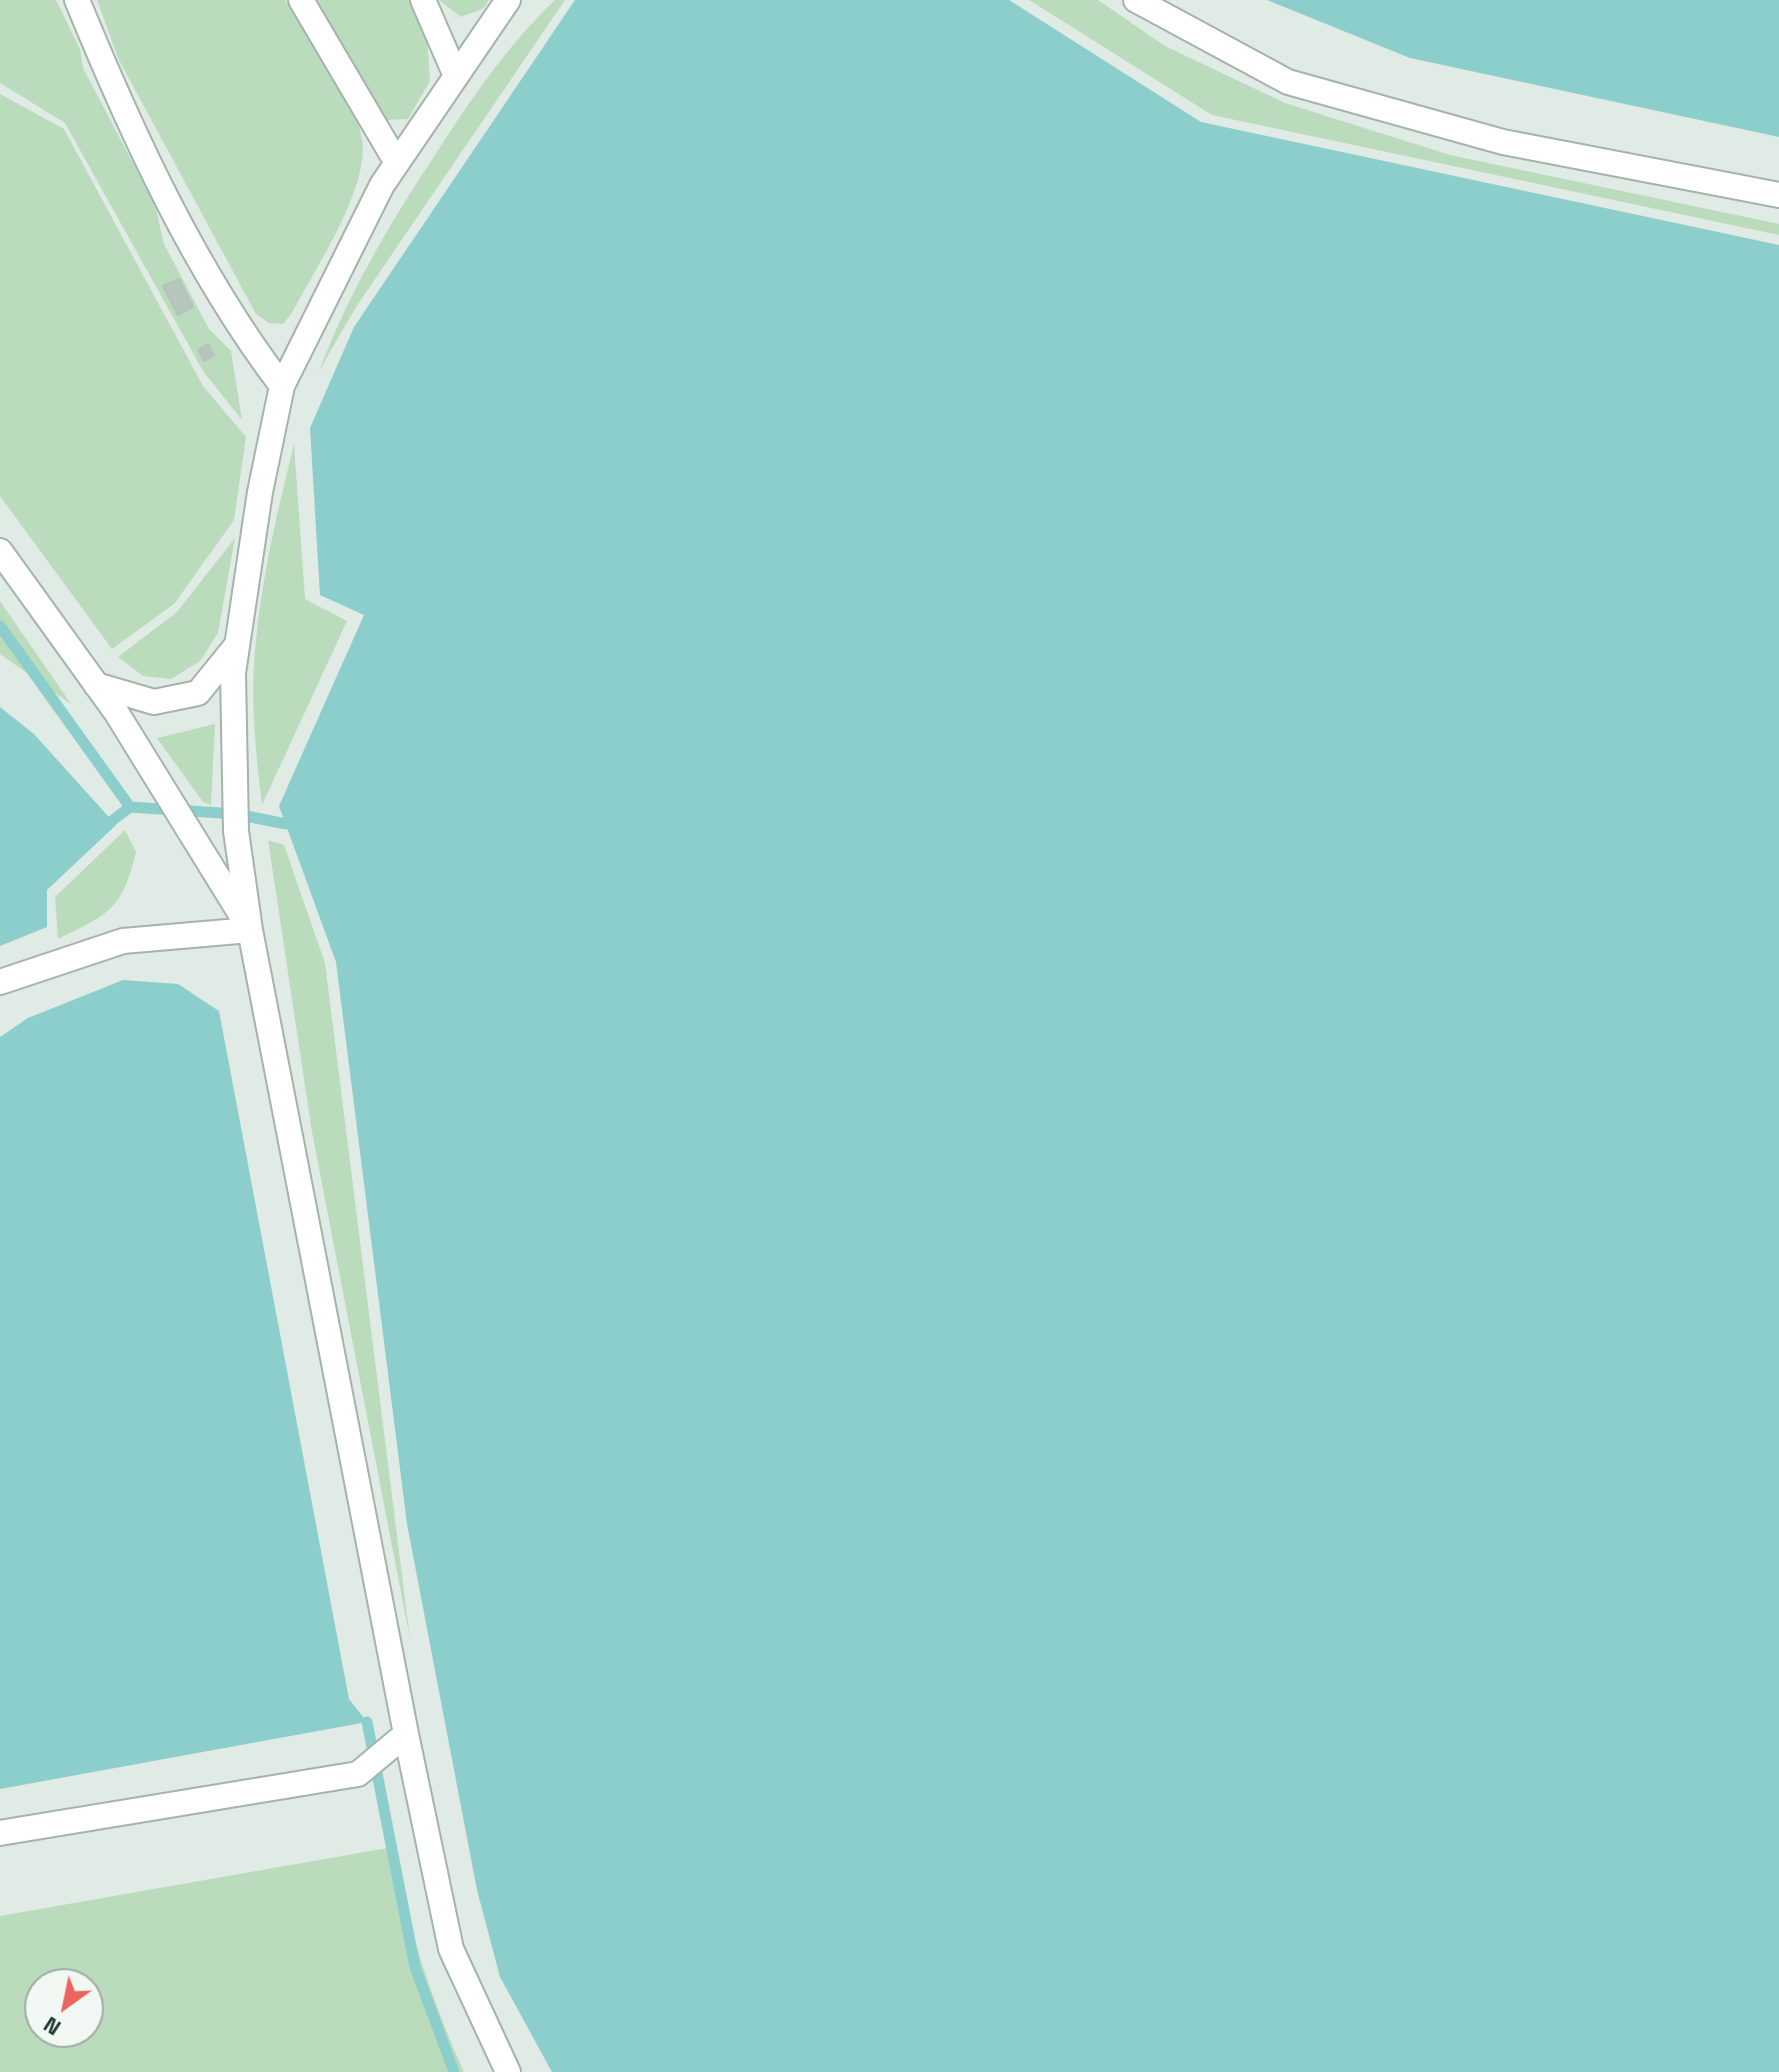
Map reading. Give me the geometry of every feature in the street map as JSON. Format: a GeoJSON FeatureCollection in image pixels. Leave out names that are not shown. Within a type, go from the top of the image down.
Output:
{"type":"FeatureCollection","features":[{"type":"Feature","properties":{"kind":"street"},"geometry":{"type":"LineString","coordinates":[[77,0],[128,124],[241,333],[282,386]]}},
{"type":"Feature","properties":{"kind":"street"},"geometry":{"type":"LineString","coordinates":[[301,0],[397,163]]}},
{"type":"Feature","properties":{"kind":"street"},"geometry":{"type":"LineString","coordinates":[[423,0],[456,76]]}},
{"type":"Feature","properties":{"kind":"street"},"geometry":{"type":"LineString","coordinates":[[508,0],[382,185],[282,386],[260,492],[233,673],[236,831],[250,930],[406,1734],[451,1949],[508,2072]]}},
{"type":"Feature","properties":{"kind":"street"},"geometry":{"type":"LineString","coordinates":[[1136,0],[1288,82],[1503,142],[1779,195]]}},
{"type":"Feature","properties":{"kind":"street"},"geometry":{"type":"LineString","coordinates":[[0,551],[96,685],[250,930]]}},
{"type":"Feature","properties":{"kind":"street"},"geometry":{"type":"LineString","coordinates":[[96,685],[154,702],[198,693],[237,646]]}},
{"type":"Feature","properties":{"kind":"street"},"geometry":{"type":"LineString","coordinates":[[0,982],[123,941],[250,930]]}},
{"type":"Feature","properties":{"kind":"street"},"geometry":{"type":"LineString","coordinates":[[0,1833],[358,1774],[406,1734]]}},
{"type":"Feature","properties":{"kind":"green space"},"geometry":{"type":"Polygon","coordinates":[[[0,0],[56,0],[80,49],[83,68],[155,205],[164,244],[209,329],[231,351],[242,420],[203,371],[65,123],[0,83],[0,0]]]}},
{"type":"Feature","properties":{"kind":"green space"},"geometry":{"type":"Polygon","coordinates":[[[97,0],[285,0],[341,87],[362,139],[358,181],[339,228],[283,324],[269,323],[256,314],[118,58],[97,0]]]}},
{"type":"Feature","properties":{"kind":"green space"},"geometry":{"type":"Polygon","coordinates":[[[314,0],[411,0],[427,37],[430,81],[408,119],[387,120],[367,94],[314,0]]]}},
{"type":"Feature","properties":{"kind":"green space"},"geometry":{"type":"Polygon","coordinates":[[[439,0],[489,0],[484,8],[461,17],[439,0]]]}},
{"type":"Feature","properties":{"kind":"green space"},"geometry":{"type":"Polygon","coordinates":[[[555,0],[565,0],[356,307],[319,371],[357,287],[418,181],[490,74],[521,35],[555,0]]]}},
{"type":"Feature","properties":{"kind":"green space"},"geometry":{"type":"Polygon","coordinates":[[[1029,0],[1098,0],[1165,46],[1285,103],[1450,155],[1779,224],[1779,235],[1212,115],[1029,0]]]}},
{"type":"Feature","properties":{"kind":"green space"},"geometry":{"type":"Polygon","coordinates":[[[0,94],[64,129],[203,386],[246,437],[234,520],[174,604],[112,649],[0,496],[0,94]]]}},
{"type":"Feature","properties":{"kind":"green space"},"geometry":{"type":"Polygon","coordinates":[[[294,444],[305,599],[347,621],[262,805],[253,709],[255,651],[265,572],[294,444]]]}},
{"type":"Feature","properties":{"kind":"green space"},"geometry":{"type":"Polygon","coordinates":[[[235,538],[218,633],[200,661],[171,679],[143,676],[118,657],[177,612],[235,538]]]}},
{"type":"Feature","properties":{"kind":"green space"},"geometry":{"type":"Polygon","coordinates":[[[0,601],[71,704],[0,654],[0,601]]]}},
{"type":"Feature","properties":{"kind":"green space"},"geometry":{"type":"Polygon","coordinates":[[[215,724],[211,805],[203,802],[157,738],[215,724]]]}},
{"type":"Feature","properties":{"kind":"green space"},"geometry":{"type":"Polygon","coordinates":[[[125,830],[136,852],[119,898],[101,916],[58,939],[55,897],[125,830]]]}},
{"type":"Feature","properties":{"kind":"green space"},"geometry":{"type":"Polygon","coordinates":[[[268,840],[284,845],[325,963],[410,1639],[312,1132],[268,840]]]}},
{"type":"Feature","properties":{"kind":"green space"},"geometry":{"type":"Polygon","coordinates":[[[393,1847],[421,1961],[464,2072],[0,2072],[0,1916],[393,1847]]]}},
{"type":"Feature","properties":{"kind":"water"},"geometry":{"type":"Polygon","coordinates":[[[575,0],[1009,0],[1201,122],[1779,245],[1779,2072],[552,2072],[500,1977],[477,1890],[407,1524],[336,962],[279,806],[364,615],[320,595],[310,428],[354,327],[575,0]]]}},
{"type":"Feature","properties":{"kind":"water"},"geometry":{"type":"Polygon","coordinates":[[[1267,0],[1779,0],[1779,137],[1410,58],[1267,0]]]}},
{"type":"Feature","properties":{"kind":"water"},"geometry":{"type":"Polygon","coordinates":[[[0,707],[34,734],[116,825],[47,890],[47,927],[0,946],[0,707]]]}},
{"type":"Feature","properties":{"kind":"water"},"geometry":{"type":"Polygon","coordinates":[[[123,980],[178,984],[219,1011],[349,1699],[367,1722],[0,1789],[0,1037],[28,1018],[123,980]]]}},
{"type":"Feature","properties":{"kind":"building"},"geometry":{"type":"Polygon","coordinates":[[[179,279],[193,307],[178,315],[163,286],[179,279]]]}},
{"type":"Feature","properties":{"kind":"building"},"geometry":{"type":"Polygon","coordinates":[[[208,344],[214,355],[204,361],[198,350],[208,344]]]}},
{"type":"Feature","properties":{"kind":"waterway"},"geometry":{"type":"LineString","coordinates":[[0,626],[130,807],[236,814],[286,824]]}},
{"type":"Feature","properties":{"kind":"waterway"},"geometry":{"type":"LineString","coordinates":[[113,820],[130,807]]}},
{"type":"Feature","properties":{"kind":"waterway"},"geometry":{"type":"LineString","coordinates":[[367,1722],[415,1967],[454,2072]]}}]}
